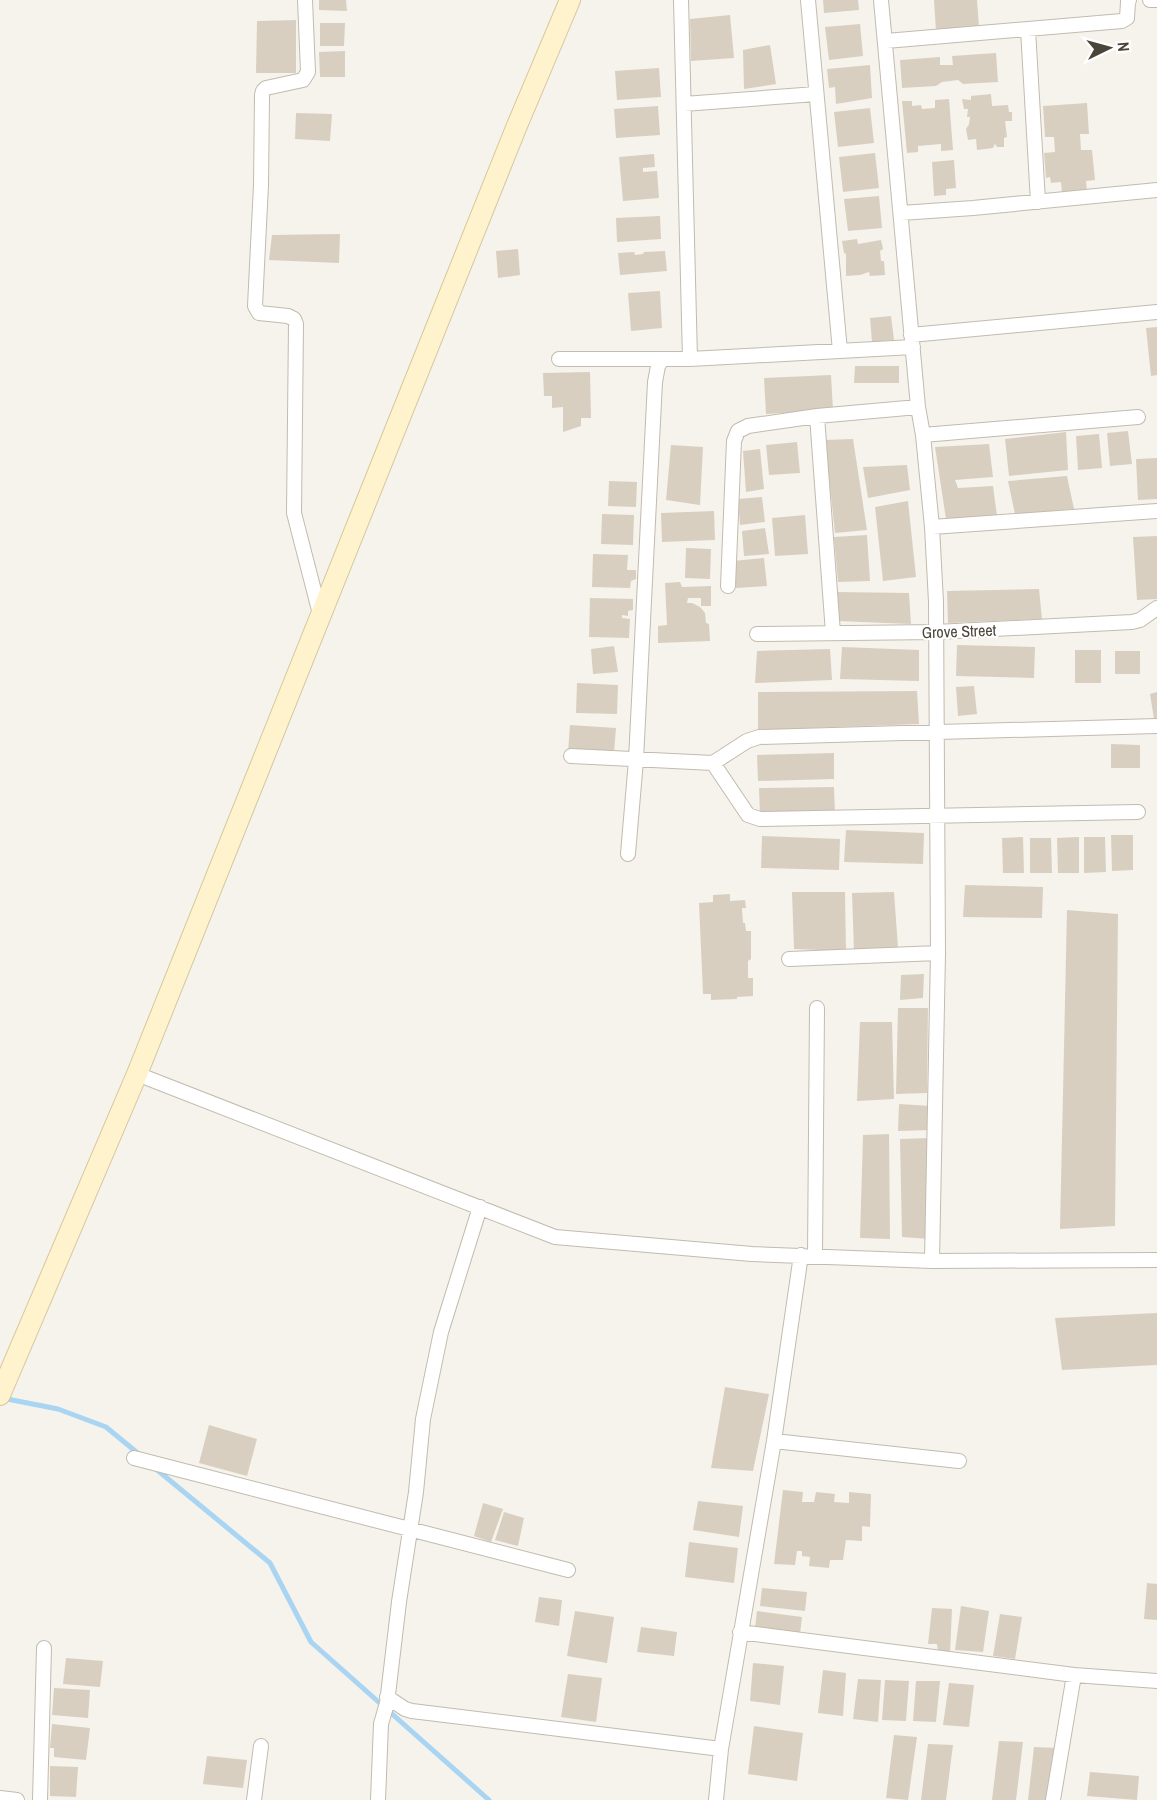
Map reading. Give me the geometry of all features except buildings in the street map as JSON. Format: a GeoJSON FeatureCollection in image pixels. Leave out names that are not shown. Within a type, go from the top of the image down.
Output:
{"type":"FeatureCollection","features":[{"type":"Feature","properties":{"kind":"street"},"geometry":{"type":"LineString","coordinates":[[305,0],[308,72],[306,77],[303,80],[266,88],[262,95],[261,184],[255,306],[259,313],[288,316],[294,319],[296,324],[294,513],[320,614]]}},
{"type":"Feature","properties":{"kind":"street"},"geometry":{"type":"LineString","coordinates":[[0,1395],[137,1074],[507,150],[570,0]]}},
{"type":"Feature","properties":{"kind":"street"},"geometry":{"type":"LineString","coordinates":[[681,0],[690,359]]}},
{"type":"Feature","properties":{"kind":"street"},"geometry":{"type":"LineString","coordinates":[[807,0],[840,351]]}},
{"type":"Feature","properties":{"kind":"street"},"geometry":{"type":"LineString","coordinates":[[881,0],[918,407],[932,527],[936,632],[938,953],[932,1261]]}},
{"type":"Feature","properties":{"kind":"street"},"geometry":{"type":"LineString","coordinates":[[886,41],[1122,21],[1127,18],[1130,0]]}},
{"type":"Feature","properties":{"kind":"street"},"geometry":{"type":"LineString","coordinates":[[1150,0],[1157,0]]}},
{"type":"Feature","properties":{"kind":"street"},"geometry":{"type":"LineString","coordinates":[[1028,28],[1038,202]]}},
{"type":"Feature","properties":{"kind":"street"},"geometry":{"type":"LineString","coordinates":[[684,104],[816,94]]}},
{"type":"Feature","properties":{"kind":"street"},"geometry":{"type":"LineString","coordinates":[[901,213],[1157,190]]}},
{"type":"Feature","properties":{"kind":"street"},"geometry":{"type":"LineString","coordinates":[[559,359],[690,359],[840,351],[1157,312]]}},
{"type":"Feature","properties":{"kind":"street"},"geometry":{"type":"LineString","coordinates":[[628,854],[636,760],[655,382],[662,359]]}},
{"type":"Feature","properties":{"kind":"street"},"geometry":{"type":"LineString","coordinates":[[728,586],[734,441],[738,431],[748,426],[817,416],[918,407]]}},
{"type":"Feature","properties":{"kind":"street"},"geometry":{"type":"LineString","coordinates":[[817,416],[833,633]]}},
{"type":"Feature","properties":{"kind":"street"},"geometry":{"type":"LineString","coordinates":[[923,435],[1137,417]]}},
{"type":"Feature","properties":{"kind":"street"},"geometry":{"type":"LineString","coordinates":[[932,527],[1157,511]]}},
{"type":"Feature","properties":{"kind":"street","name":"Grove Street"},"geometry":{"type":"LineString","coordinates":[[757,634],[936,632],[1132,622],[1140,620],[1157,608]]}},
{"type":"Feature","properties":{"kind":"street"},"geometry":{"type":"LineString","coordinates":[[571,756],[713,763],[747,741],[759,737],[1157,726]]}},
{"type":"Feature","properties":{"kind":"street"},"geometry":{"type":"LineString","coordinates":[[713,763],[748,815],[760,819],[1138,812]]}},
{"type":"Feature","properties":{"kind":"street"},"geometry":{"type":"LineString","coordinates":[[789,959],[938,953]]}},
{"type":"Feature","properties":{"kind":"street"},"geometry":{"type":"LineString","coordinates":[[716,1800],[721,1749],[740,1632],[808,1255],[817,1008]]}},
{"type":"Feature","properties":{"kind":"street"},"geometry":{"type":"LineString","coordinates":[[137,1074],[555,1237],[752,1254],[932,1261],[1157,1260]]}},
{"type":"Feature","properties":{"kind":"street"},"geometry":{"type":"LineString","coordinates":[[378,1800],[381,1724],[387,1700],[423,1419],[444,1321],[480,1207]]}},
{"type":"Feature","properties":{"kind":"street"},"geometry":{"type":"LineString","coordinates":[[774,1442],[959,1461]]}},
{"type":"Feature","properties":{"kind":"street"},"geometry":{"type":"LineString","coordinates":[[134,1458],[568,1570]]}},
{"type":"Feature","properties":{"kind":"street"},"geometry":{"type":"LineString","coordinates":[[740,1632],[1074,1675],[1157,1681]]}},
{"type":"Feature","properties":{"kind":"street"},"geometry":{"type":"LineString","coordinates":[[40,1800],[44,1648]]}},
{"type":"Feature","properties":{"kind":"street"},"geometry":{"type":"LineString","coordinates":[[1053,1800],[1074,1675]]}},
{"type":"Feature","properties":{"kind":"street"},"geometry":{"type":"LineString","coordinates":[[387,1700],[412,1711],[721,1749]]}},
{"type":"Feature","properties":{"kind":"street"},"geometry":{"type":"LineString","coordinates":[[254,1800],[261,1746]]}},
{"type":"Feature","properties":{"kind":"street"},"geometry":{"type":"LineString","coordinates":[[0,1798],[17,1800]]}},
{"type":"Feature","properties":{"kind":"waterway"},"geometry":{"type":"LineString","coordinates":[[2,1398],[58,1409],[106,1427],[140,1455]]}},
{"type":"Feature","properties":{"kind":"waterway"},"geometry":{"type":"LineString","coordinates":[[156,1469],[270,1563],[311,1642],[489,1800]]}}]}
